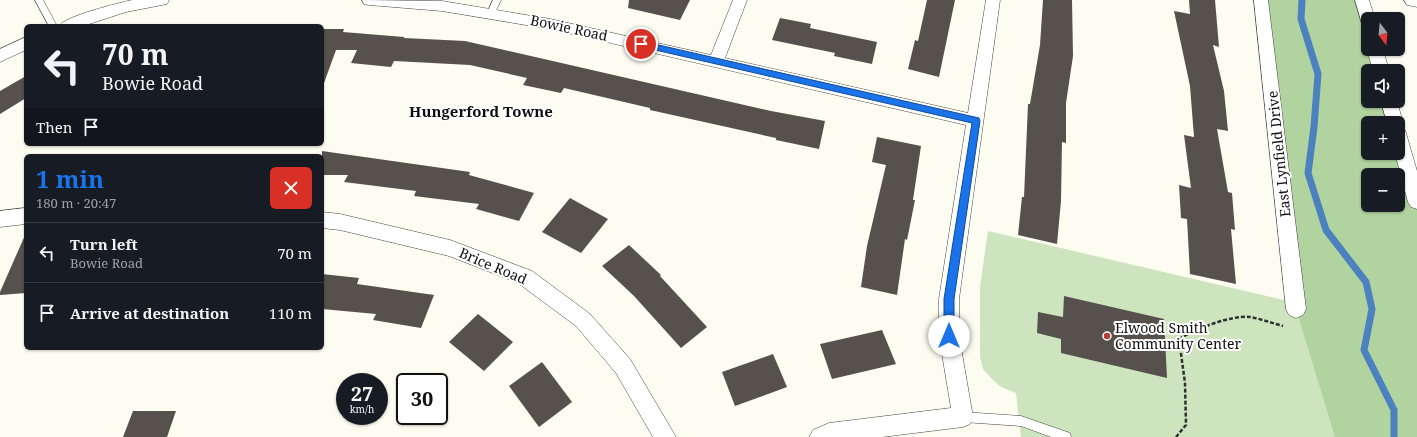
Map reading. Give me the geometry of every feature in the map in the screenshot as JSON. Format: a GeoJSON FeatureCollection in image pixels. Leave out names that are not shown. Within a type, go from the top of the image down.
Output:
{"type":"FeatureCollection","features":[{"type":"Feature","properties":{"kind":"street"},"geometry":{"type":"LineString","coordinates":[[73,24],[93,16],[146,2],[162,0]]}},
{"type":"Feature","properties":{"kind":"street","name":"Bowie Road"},"geometry":{"type":"LineString","coordinates":[[369,0],[494,7],[550,24],[976,121]]}},
{"type":"Feature","properties":{"kind":"street"},"geometry":{"type":"LineString","coordinates":[[716,61],[740,0]]}},
{"type":"Feature","properties":{"kind":"street"},"geometry":{"type":"LineString","coordinates":[[820,437],[829,433],[964,417],[949,336],[949,299],[993,0]]}},
{"type":"Feature","properties":{"kind":"street","name":"East Lynfield Drive"},"geometry":{"type":"LineString","coordinates":[[1262,0],[1296,308]]}},
{"type":"Feature","properties":{"kind":"street"},"geometry":{"type":"LineString","coordinates":[[1362,0],[1365,12]]}},
{"type":"Feature","properties":{"kind":"street"},"geometry":{"type":"LineString","coordinates":[[1413,0],[1417,1]]}},
{"type":"Feature","properties":{"kind":"street"},"geometry":{"type":"LineString","coordinates":[[1,53],[24,44]]}},
{"type":"Feature","properties":{"kind":"street"},"geometry":{"type":"LineString","coordinates":[[1405,158],[1417,202]]}},
{"type":"Feature","properties":{"kind":"street"},"geometry":{"type":"LineString","coordinates":[[0,219],[24,216]]}},
{"type":"Feature","properties":{"kind":"street","name":"Brice Road"},"geometry":{"type":"LineString","coordinates":[[324,220],[340,222],[450,248],[525,277],[583,320],[623,366],[665,437]]}},
{"type":"Feature","properties":{"kind":"lane"},"geometry":{"type":"LineString","coordinates":[[39,0],[52,24]]}},
{"type":"Feature","properties":{"kind":"lane"},"geometry":{"type":"LineString","coordinates":[[964,417],[1021,421],[1066,437]]}},
{"type":"Feature","properties":{"kind":"path"},"geometry":{"type":"LineString","coordinates":[[1176,437],[1186,425],[1185,383],[1179,339],[1185,334],[1212,324],[1247,317],[1271,324],[1294,328],[1302,321],[1296,308]]}},
{"type":"Feature","properties":{"kind":"green space"},"geometry":{"type":"Polygon","coordinates":[[[1261,0],[1362,0],[1365,12],[1361,12],[1361,56],[1372,56],[1377,64],[1361,64],[1361,108],[1391,108],[1393,116],[1361,116],[1361,160],[1401,160],[1404,168],[1361,168],[1361,212],[1405,212],[1405,171],[1417,202],[1417,437],[1335,437],[1296,309],[1261,0]]]}},
{"type":"Feature","properties":{"kind":"green space"},"geometry":{"type":"Polygon","coordinates":[[[1367,108],[1368,108],[1368,116],[1366,116],[1367,108]]]}},
{"type":"Feature","properties":{"kind":"green space"},"geometry":{"type":"Polygon","coordinates":[[[1361,146],[1361,160],[1368,160],[1368,168],[1361,168],[1361,212],[1399,212],[1417,437],[1021,437],[1016,393],[1001,387],[992,379],[983,369],[980,357],[980,287],[988,231],[1335,312],[1361,146]]]}},
{"type":"Feature","properties":{"kind":"building"},"geometry":{"type":"Polygon","coordinates":[[[629,0],[690,0],[680,20],[628,8],[629,0]]]}},
{"type":"Feature","properties":{"kind":"building"},"geometry":{"type":"Polygon","coordinates":[[[927,0],[955,0],[939,77],[908,69],[915,40],[918,41],[927,0]]]}},
{"type":"Feature","properties":{"kind":"building"},"geometry":{"type":"Polygon","coordinates":[[[1043,0],[1072,0],[1073,56],[1066,103],[1066,143],[1062,142],[1061,201],[1057,244],[1018,235],[1022,197],[1024,197],[1028,104],[1030,104],[1040,45],[1043,0]]]}},
{"type":"Feature","properties":{"kind":"building"},"geometry":{"type":"Polygon","coordinates":[[[1189,0],[1215,0],[1219,47],[1213,45],[1224,91],[1228,131],[1217,129],[1228,192],[1232,193],[1235,230],[1231,229],[1236,284],[1190,274],[1187,219],[1181,218],[1179,185],[1191,188],[1184,135],[1194,137],[1190,86],[1174,11],[1190,14],[1189,0]]]}},
{"type":"Feature","properties":{"kind":"building"},"geometry":{"type":"Polygon","coordinates":[[[780,18],[811,24],[810,28],[877,42],[872,64],[834,56],[835,53],[772,40],[780,18]]]}},
{"type":"Feature","properties":{"kind":"building"},"geometry":{"type":"Polygon","coordinates":[[[324,29],[344,29],[343,32],[404,38],[465,41],[771,111],[825,121],[819,149],[650,110],[650,108],[564,88],[561,93],[523,85],[527,78],[470,65],[394,61],[391,67],[351,63],[357,50],[336,50],[324,83],[324,29]]]}},
{"type":"Feature","properties":{"kind":"building"},"geometry":{"type":"Polygon","coordinates":[[[24,77],[24,99],[0,114],[0,91],[24,77]]]}},
{"type":"Feature","properties":{"kind":"building"},"geometry":{"type":"Polygon","coordinates":[[[877,137],[921,146],[913,200],[915,200],[907,240],[905,239],[897,295],[861,287],[867,246],[886,165],[872,162],[877,137]]]}},
{"type":"Feature","properties":{"kind":"building"},"geometry":{"type":"Polygon","coordinates":[[[322,151],[470,172],[469,175],[534,193],[519,221],[476,209],[479,204],[414,196],[416,191],[344,182],[348,175],[324,175],[324,154],[322,154],[322,151]]]}},
{"type":"Feature","properties":{"kind":"building"},"geometry":{"type":"Polygon","coordinates":[[[570,198],[608,219],[581,253],[542,232],[570,198]]]}},
{"type":"Feature","properties":{"kind":"building"},"geometry":{"type":"Polygon","coordinates":[[[24,238],[24,293],[0,295],[24,238]]]}},
{"type":"Feature","properties":{"kind":"building"},"geometry":{"type":"Polygon","coordinates":[[[629,245],[661,275],[660,276],[707,327],[681,348],[634,296],[602,266],[629,245]]]}},
{"type":"Feature","properties":{"kind":"building"},"geometry":{"type":"Polygon","coordinates":[[[324,274],[359,278],[357,284],[434,295],[421,328],[373,320],[376,314],[324,309],[324,274]]]}},
{"type":"Feature","properties":{"kind":"building","name":"Elwood Smith Community Center"},"geometry":{"type":"Polygon","coordinates":[[[1064,296],[1164,319],[1167,378],[1061,353],[1061,339],[1037,333],[1038,312],[1063,317],[1064,296]]]}},
{"type":"Feature","properties":{"kind":"building"},"geometry":{"type":"Polygon","coordinates":[[[478,314],[513,342],[484,371],[449,342],[478,314]]]}},
{"type":"Feature","properties":{"kind":"building"},"geometry":{"type":"Polygon","coordinates":[[[882,330],[896,364],[832,379],[820,344],[882,330]]]}},
{"type":"Feature","properties":{"kind":"building"},"geometry":{"type":"Polygon","coordinates":[[[773,354],[787,387],[735,406],[722,372],[773,354]]]}},
{"type":"Feature","properties":{"kind":"building"},"geometry":{"type":"Polygon","coordinates":[[[542,362],[572,402],[539,427],[509,386],[542,362]]]}},
{"type":"Feature","properties":{"kind":"building"},"geometry":{"type":"Polygon","coordinates":[[[133,411],[176,411],[167,437],[123,437],[133,411]]]}},
{"type":"Feature","properties":{"kind":"waterway"},"geometry":{"type":"LineString","coordinates":[[1302,0],[1301,19],[1318,74],[1314,127],[1308,173],[1326,230],[1366,282],[1372,309],[1364,350],[1394,410],[1394,437]]}},
{"type":"Feature","properties":{"kind":"place","name":"Elwood Smith Community Center"},"geometry":{"type":"Point","coordinates":[1107,336]}},
{"type":"Feature","properties":{"kind":"district","name":"Hungerford Towne"},"geometry":{"type":"Point","coordinates":[481,112]}},
{"type":"Feature","properties":{"kind":"route"},"geometry":{"type":"LineString","coordinates":[[641,44],[976,121],[949,299],[949,336]]}}]}
